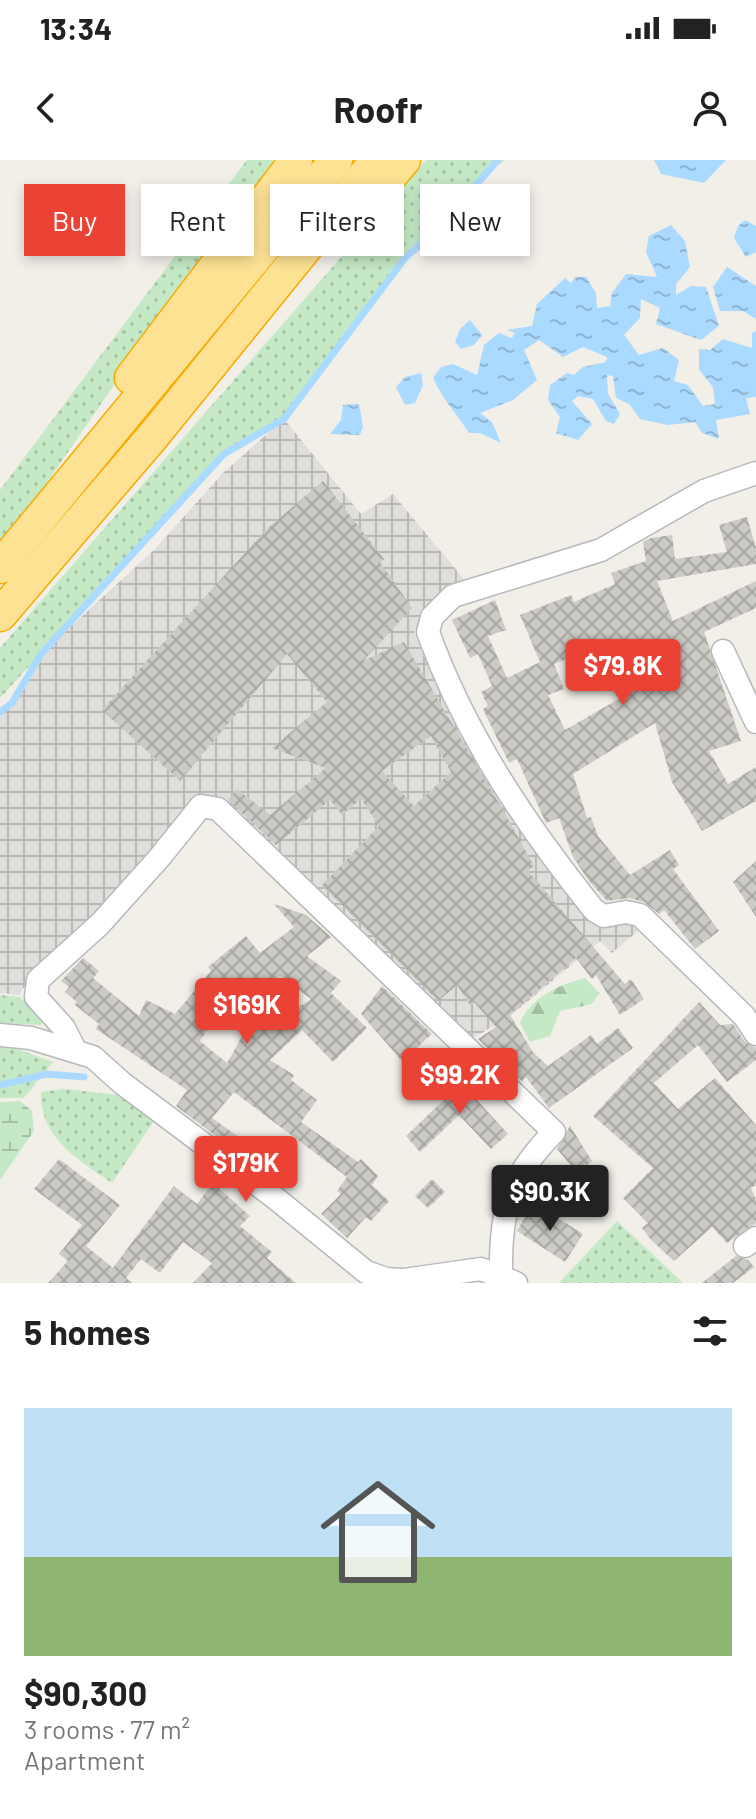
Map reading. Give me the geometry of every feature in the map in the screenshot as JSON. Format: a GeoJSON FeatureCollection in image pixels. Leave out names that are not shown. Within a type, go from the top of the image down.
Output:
{"type":"FeatureCollection","features":[{"type":"Feature","properties":{"kind":"highway"},"geometry":{"type":"LineString","coordinates":[[94,456],[119,394],[296,160]]}},
{"type":"Feature","properties":{"kind":"highway"},"geometry":{"type":"LineString","coordinates":[[0,567],[336,160]]}},
{"type":"Feature","properties":{"kind":"highway"},"geometry":{"type":"LineString","coordinates":[[0,615],[158,430],[377,160]]}},
{"type":"Feature","properties":{"kind":"highway"},"geometry":{"type":"LineString","coordinates":[[158,430],[187,419],[404,160]]}},
{"type":"Feature","properties":{"kind":"street"},"geometry":{"type":"LineString","coordinates":[[756,473],[704,491],[601,550],[453,596],[432,617],[428,632],[468,722],[519,813],[594,910],[604,916],[626,912],[640,915],[744,1016],[756,1034]]}},
{"type":"Feature","properties":{"kind":"street"},"geometry":{"type":"LineString","coordinates":[[723,651],[756,722]]}},
{"type":"Feature","properties":{"kind":"street"},"geometry":{"type":"LineString","coordinates":[[0,1035],[31,1038],[74,1048],[93,1057],[122,1083],[274,1197],[366,1272],[386,1279],[404,1280],[464,1270],[508,1279],[502,1224],[506,1205],[526,1161],[554,1132],[218,809],[201,806],[100,924],[38,980],[36,997],[64,1028],[74,1048]]}},
{"type":"Feature","properties":{"kind":"shaded area"},"geometry":{"type":"Polygon","coordinates":[[[284,419],[361,514],[393,494],[468,584],[429,603],[414,632],[430,671],[490,774],[603,924],[628,914],[645,925],[612,953],[600,941],[514,1013],[469,1041],[216,805],[102,913],[37,967],[19,995],[0,993],[0,714],[12,703],[41,654],[155,549],[223,473],[284,419]]]}},
{"type":"Feature","properties":{"kind":"green space"},"geometry":{"type":"Polygon","coordinates":[[[247,160],[276,160],[254,189],[254,184],[229,184],[247,160]]]}},
{"type":"Feature","properties":{"kind":"green space"},"geometry":{"type":"Polygon","coordinates":[[[426,160],[505,160],[476,184],[420,184],[420,244],[284,419],[224,454],[0,698],[0,648],[342,256],[404,256],[404,185],[426,160]]]}},
{"type":"Feature","properties":{"kind":"green space"},"geometry":{"type":"Polygon","coordinates":[[[175,256],[204,256],[0,551],[0,490],[175,256]]]}},
{"type":"Feature","properties":{"kind":"green space"},"geometry":{"type":"Polygon","coordinates":[[[585,978],[599,993],[592,1004],[560,1011],[550,1036],[530,1042],[520,1023],[531,1006],[556,988],[585,978]]]}},
{"type":"Feature","properties":{"kind":"green space"},"geometry":{"type":"Polygon","coordinates":[[[0,995],[19,997],[45,1017],[41,1025],[0,1023],[0,995]]]}},
{"type":"Feature","properties":{"kind":"green space"},"geometry":{"type":"Polygon","coordinates":[[[0,1047],[20,1050],[53,1062],[24,1098],[0,1098],[0,1047]]]}},
{"type":"Feature","properties":{"kind":"green space"},"geometry":{"type":"Polygon","coordinates":[[[65,1089],[125,1096],[155,1119],[112,1183],[63,1146],[47,1123],[41,1092],[65,1089]]]}},
{"type":"Feature","properties":{"kind":"green space"},"geometry":{"type":"Polygon","coordinates":[[[20,1101],[32,1111],[34,1131],[0,1180],[0,1102],[20,1101]]]}},
{"type":"Feature","properties":{"kind":"green space"},"geometry":{"type":"Polygon","coordinates":[[[617,1221],[683,1283],[559,1283],[617,1221]]]}},
{"type":"Feature","properties":{"kind":"water"},"geometry":{"type":"Polygon","coordinates":[[[654,160],[726,160],[704,183],[661,174],[654,160]]]}},
{"type":"Feature","properties":{"kind":"water"},"geometry":{"type":"Polygon","coordinates":[[[745,220],[756,226],[756,252],[746,257],[734,238],[738,226],[745,220]]]}},
{"type":"Feature","properties":{"kind":"water"},"geometry":{"type":"Polygon","coordinates":[[[671,225],[685,241],[690,267],[676,284],[676,295],[691,286],[706,287],[719,326],[701,340],[656,324],[660,308],[641,299],[640,318],[624,335],[639,355],[663,348],[679,360],[674,381],[688,385],[703,406],[715,404],[713,387],[699,370],[699,349],[710,350],[723,339],[752,348],[752,333],[756,331],[756,397],[746,398],[750,414],[716,420],[719,439],[702,433],[695,422],[668,425],[640,419],[629,404],[616,398],[613,376],[607,375],[608,394],[620,414],[614,424],[606,421],[593,399],[578,396],[572,401],[592,424],[578,440],[556,433],[560,417],[548,400],[550,385],[567,373],[574,375],[583,367],[606,362],[607,357],[583,347],[563,357],[539,340],[524,350],[537,380],[513,400],[480,413],[492,422],[501,443],[480,433],[469,433],[433,378],[441,367],[453,364],[477,375],[484,345],[499,333],[512,338],[515,333],[507,330],[532,326],[537,304],[565,278],[571,283],[575,277],[586,277],[596,293],[597,308],[610,306],[612,293],[626,274],[657,277],[646,252],[649,236],[671,225]]]}},
{"type":"Feature","properties":{"kind":"water"},"geometry":{"type":"Polygon","coordinates":[[[727,267],[756,286],[756,319],[743,311],[720,311],[713,287],[727,267]]]}},
{"type":"Feature","properties":{"kind":"water"},"geometry":{"type":"Polygon","coordinates":[[[470,320],[482,335],[474,345],[461,349],[455,342],[460,329],[470,320]]]}},
{"type":"Feature","properties":{"kind":"water"},"geometry":{"type":"Polygon","coordinates":[[[421,373],[423,385],[415,403],[405,405],[396,387],[405,377],[421,373]]]}},
{"type":"Feature","properties":{"kind":"water"},"geometry":{"type":"Polygon","coordinates":[[[359,404],[363,427],[360,435],[330,434],[341,420],[343,405],[359,404]]]}},
{"type":"Feature","properties":{"kind":"building"},"geometry":{"type":"Polygon","coordinates":[[[323,481],[384,559],[380,562],[412,608],[363,661],[404,642],[534,866],[528,871],[625,984],[631,979],[644,999],[620,1015],[596,975],[592,979],[576,958],[510,1015],[533,1052],[548,1066],[591,1035],[597,1044],[618,1028],[633,1048],[549,1108],[526,1077],[522,1081],[478,1039],[496,1027],[474,1002],[470,1005],[457,985],[438,1001],[322,885],[379,826],[361,799],[342,815],[330,800],[276,845],[228,800],[237,789],[270,815],[326,768],[272,748],[327,702],[287,654],[180,781],[102,710],[267,529],[323,481]],[[431,736],[382,771],[414,806],[451,772],[431,736]]]}},
{"type":"Feature","properties":{"kind":"building"},"geometry":{"type":"Polygon","coordinates":[[[747,517],[756,548],[756,564],[657,581],[673,621],[756,581],[756,608],[704,632],[741,741],[709,751],[728,784],[756,767],[756,801],[702,831],[672,782],[655,723],[573,774],[587,818],[591,817],[598,836],[630,875],[670,850],[679,865],[673,869],[719,931],[695,949],[664,910],[659,914],[644,902],[629,898],[607,901],[573,857],[559,818],[546,823],[517,759],[509,763],[483,709],[488,706],[481,692],[492,686],[478,654],[470,658],[452,620],[495,600],[506,630],[488,636],[507,678],[540,662],[520,615],[571,595],[574,602],[615,584],[611,573],[646,561],[643,542],[651,538],[672,535],[675,559],[727,552],[719,525],[747,517]],[[597,647],[554,664],[564,689],[548,695],[565,730],[643,685],[634,655],[605,666],[597,647]]]}},
{"type":"Feature","properties":{"kind":"building"},"geometry":{"type":"Polygon","coordinates":[[[756,861],[756,917],[733,882],[756,861]]]}},
{"type":"Feature","properties":{"kind":"building"},"geometry":{"type":"Polygon","coordinates":[[[274,904],[306,915],[331,937],[307,956],[341,981],[331,993],[367,1028],[333,1062],[302,1030],[270,1060],[294,1075],[291,1080],[317,1100],[301,1122],[358,1162],[361,1159],[378,1176],[372,1185],[389,1201],[371,1221],[366,1217],[347,1238],[321,1214],[341,1194],[337,1191],[347,1177],[234,1092],[212,1118],[273,1161],[265,1173],[176,1106],[187,1090],[96,1029],[99,1024],[75,1005],[77,1002],[65,992],[69,987],[61,981],[83,958],[99,971],[93,978],[139,1016],[146,1000],[175,1014],[211,971],[208,967],[246,936],[260,953],[294,927],[274,904]],[[280,976],[244,1004],[231,987],[202,1022],[209,1027],[200,1041],[227,1063],[260,1005],[276,1021],[311,999],[280,976]]]}},
{"type":"Feature","properties":{"kind":"building"},"geometry":{"type":"Polygon","coordinates":[[[382,986],[432,1034],[402,1061],[361,1014],[382,986]]]}},
{"type":"Feature","properties":{"kind":"building"},"geometry":{"type":"Polygon","coordinates":[[[699,1002],[720,1025],[733,1024],[745,1042],[756,1048],[756,1060],[727,1082],[698,1045],[654,1083],[678,1109],[715,1078],[756,1125],[756,1185],[751,1188],[756,1200],[756,1223],[727,1243],[712,1227],[674,1261],[651,1240],[642,1228],[648,1223],[623,1198],[653,1168],[593,1116],[699,1002]]]}},
{"type":"Feature","properties":{"kind":"building"},"geometry":{"type":"Polygon","coordinates":[[[472,1073],[488,1088],[476,1099],[508,1134],[491,1149],[459,1115],[420,1152],[406,1136],[472,1073]]]}},
{"type":"Feature","properties":{"kind":"building"},"geometry":{"type":"Polygon","coordinates":[[[570,1126],[592,1161],[577,1173],[557,1149],[570,1126]]]}},
{"type":"Feature","properties":{"kind":"building"},"geometry":{"type":"Polygon","coordinates":[[[59,1159],[120,1205],[86,1246],[113,1268],[174,1186],[197,1204],[213,1183],[250,1216],[240,1226],[272,1252],[267,1258],[296,1283],[193,1283],[212,1263],[183,1242],[160,1273],[141,1259],[126,1278],[132,1283],[48,1283],[68,1261],[59,1254],[82,1225],[34,1189],[59,1159]]]}},
{"type":"Feature","properties":{"kind":"building"},"geometry":{"type":"Polygon","coordinates":[[[432,1179],[445,1192],[428,1208],[415,1196],[432,1179]]]}},
{"type":"Feature","properties":{"kind":"building"},"geometry":{"type":"Polygon","coordinates":[[[534,1203],[583,1234],[565,1262],[517,1231],[534,1203]]]}},
{"type":"Feature","properties":{"kind":"building"},"geometry":{"type":"Polygon","coordinates":[[[736,1256],[748,1260],[754,1267],[733,1283],[702,1283],[736,1256]]]}},
{"type":"Feature","properties":{"kind":"waterway"},"geometry":{"type":"LineString","coordinates":[[0,712],[12,703],[41,654],[224,454],[284,419],[405,258],[435,231],[498,160]]}},
{"type":"Feature","properties":{"kind":"waterway"},"geometry":{"type":"LineString","coordinates":[[0,1085],[47,1074],[84,1077]]}}]}
